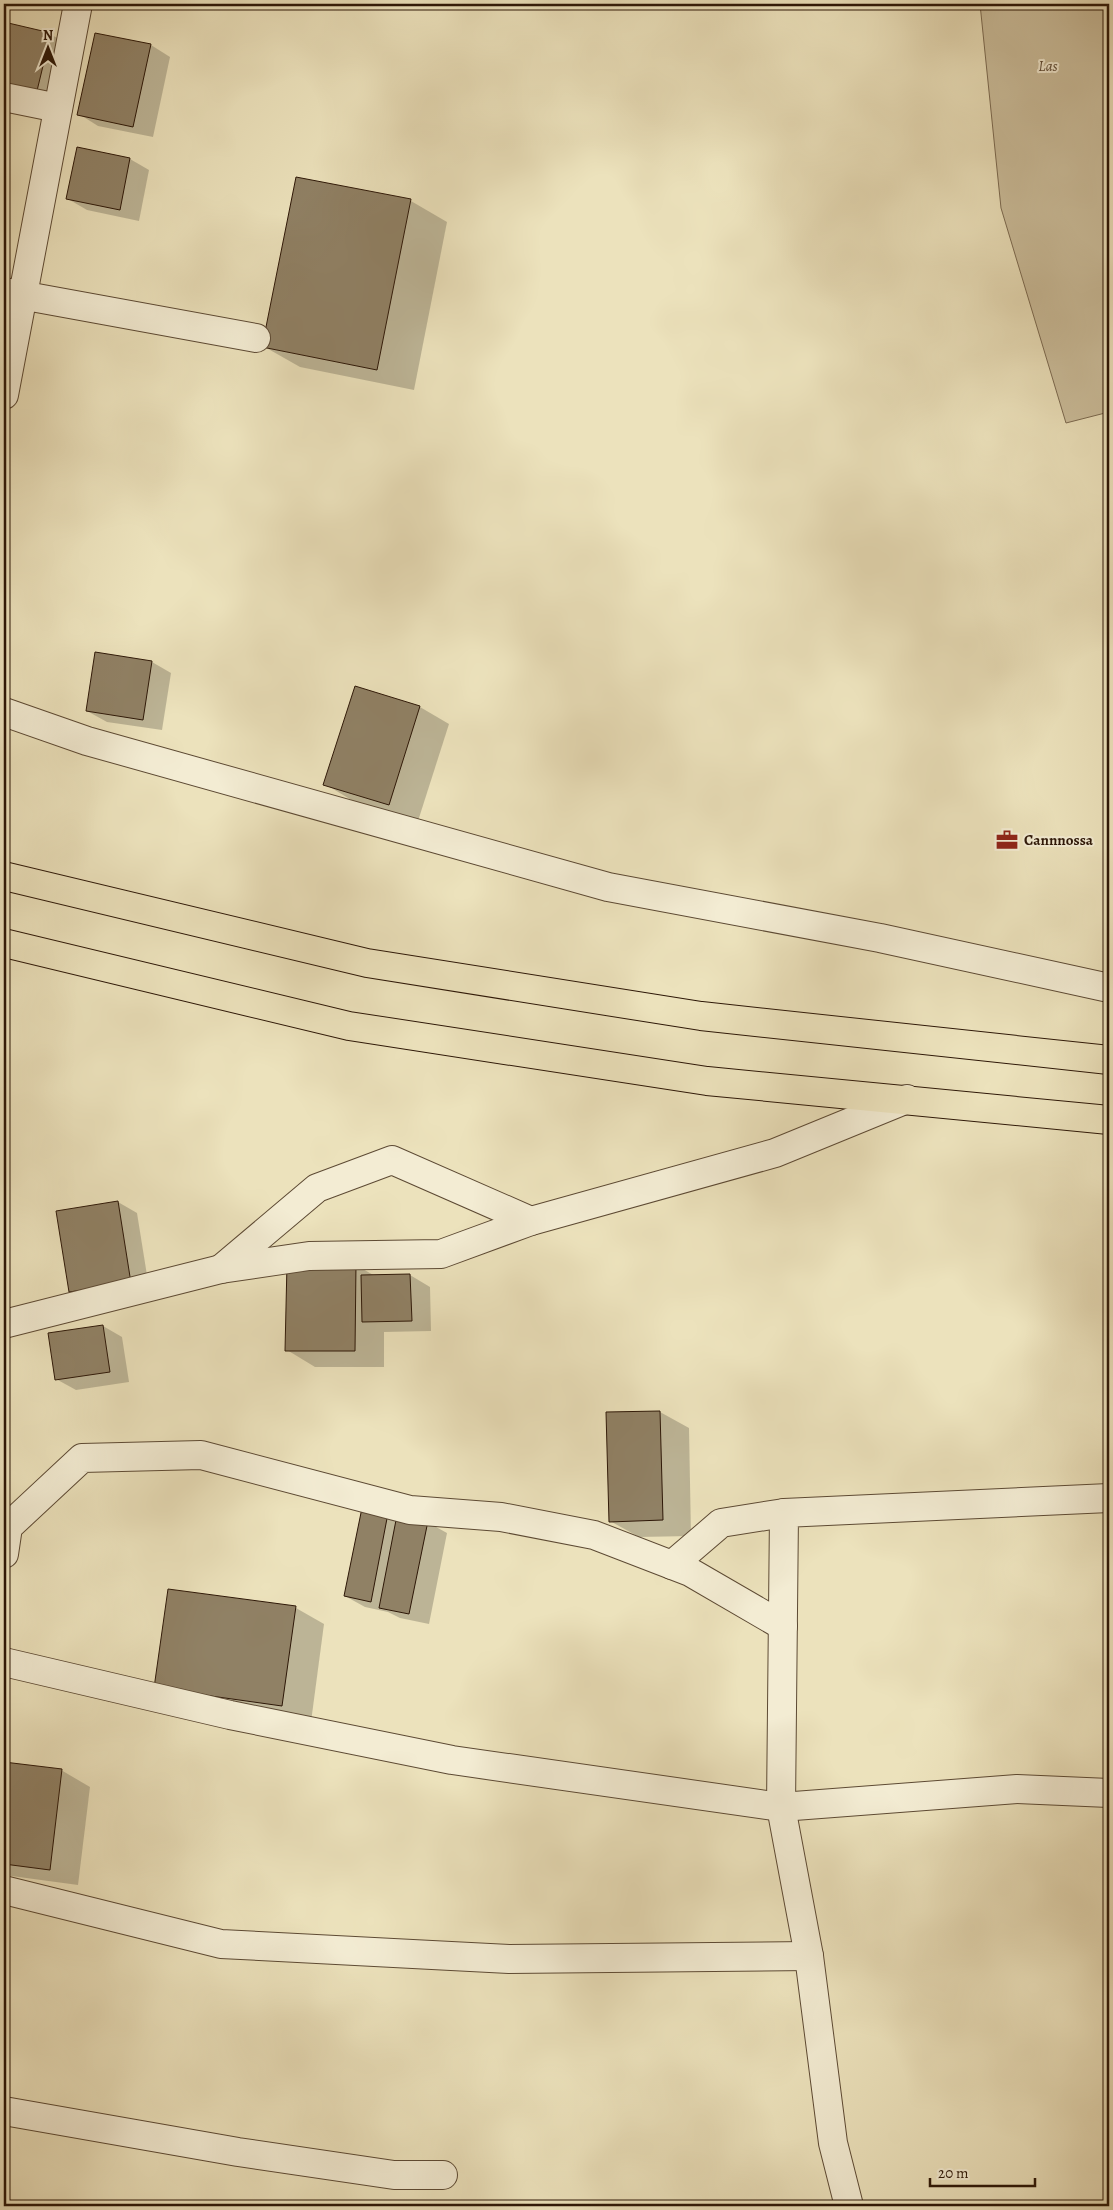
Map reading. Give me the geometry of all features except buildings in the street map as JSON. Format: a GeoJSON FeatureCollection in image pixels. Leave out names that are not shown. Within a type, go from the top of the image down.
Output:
{"type":"FeatureCollection","features":[{"type":"Feature","properties":{"kind":"highway"},"geometry":{"type":"LineString","coordinates":[[4,876],[368,963],[700,1016],[1109,1060]]}},
{"type":"Feature","properties":{"kind":"highway"},"geometry":{"type":"LineString","coordinates":[[4,943],[348,1026],[707,1081],[1109,1120]]}},
{"type":"Feature","properties":{"kind":"street"},"geometry":{"type":"LineString","coordinates":[[4,395],[13,294],[58,108],[78,4]]}},
{"type":"Feature","properties":{"kind":"street"},"geometry":{"type":"LineString","coordinates":[[4,97],[58,108]]}},
{"type":"Feature","properties":{"kind":"street"},"geometry":{"type":"LineString","coordinates":[[13,294],[256,338]]}},
{"type":"Feature","properties":{"kind":"street"},"geometry":{"type":"LineString","coordinates":[[4,712],[88,741],[608,887],[880,938],[1109,988]]}},
{"type":"Feature","properties":{"kind":"street"},"geometry":{"type":"LineString","coordinates":[[4,1324],[221,1269],[309,1256],[441,1254],[531,1221],[775,1153],[907,1099]]}},
{"type":"Feature","properties":{"kind":"street"},"geometry":{"type":"LineString","coordinates":[[221,1269],[317,1188],[392,1160],[531,1221]]}},
{"type":"Feature","properties":{"kind":"street"},"geometry":{"type":"LineString","coordinates":[[4,1554],[8,1527],[82,1458],[201,1455],[410,1510],[501,1517],[594,1535],[690,1572],[783,1626]]}},
{"type":"Feature","properties":{"kind":"street"},"geometry":{"type":"LineString","coordinates":[[672,1565],[721,1523],[784,1513],[1109,1498]]}},
{"type":"Feature","properties":{"kind":"street"},"geometry":{"type":"LineString","coordinates":[[784,1513],[781,1807],[809,1956],[833,2143],[849,2206]]}},
{"type":"Feature","properties":{"kind":"street"},"geometry":{"type":"LineString","coordinates":[[4,1662],[230,1715],[452,1760],[781,1807],[1017,1789],[1109,1794]]}},
{"type":"Feature","properties":{"kind":"street"},"geometry":{"type":"LineString","coordinates":[[4,1890],[221,1944],[509,1959],[809,1956]]}},
{"type":"Feature","properties":{"kind":"street"},"geometry":{"type":"LineString","coordinates":[[4,2111],[238,2152],[384,2173],[443,2174]]}},
{"type":"Feature","properties":{"kind":"green space","name":"Las"},"geometry":{"type":"Polygon","coordinates":[[[980,4],[1109,4],[1109,412],[1066,423],[1001,208],[980,4]]]}},
{"type":"Feature","properties":{"kind":"place","name":"Cannnossa"},"geometry":{"type":"Point","coordinates":[1007,840]}}]}
